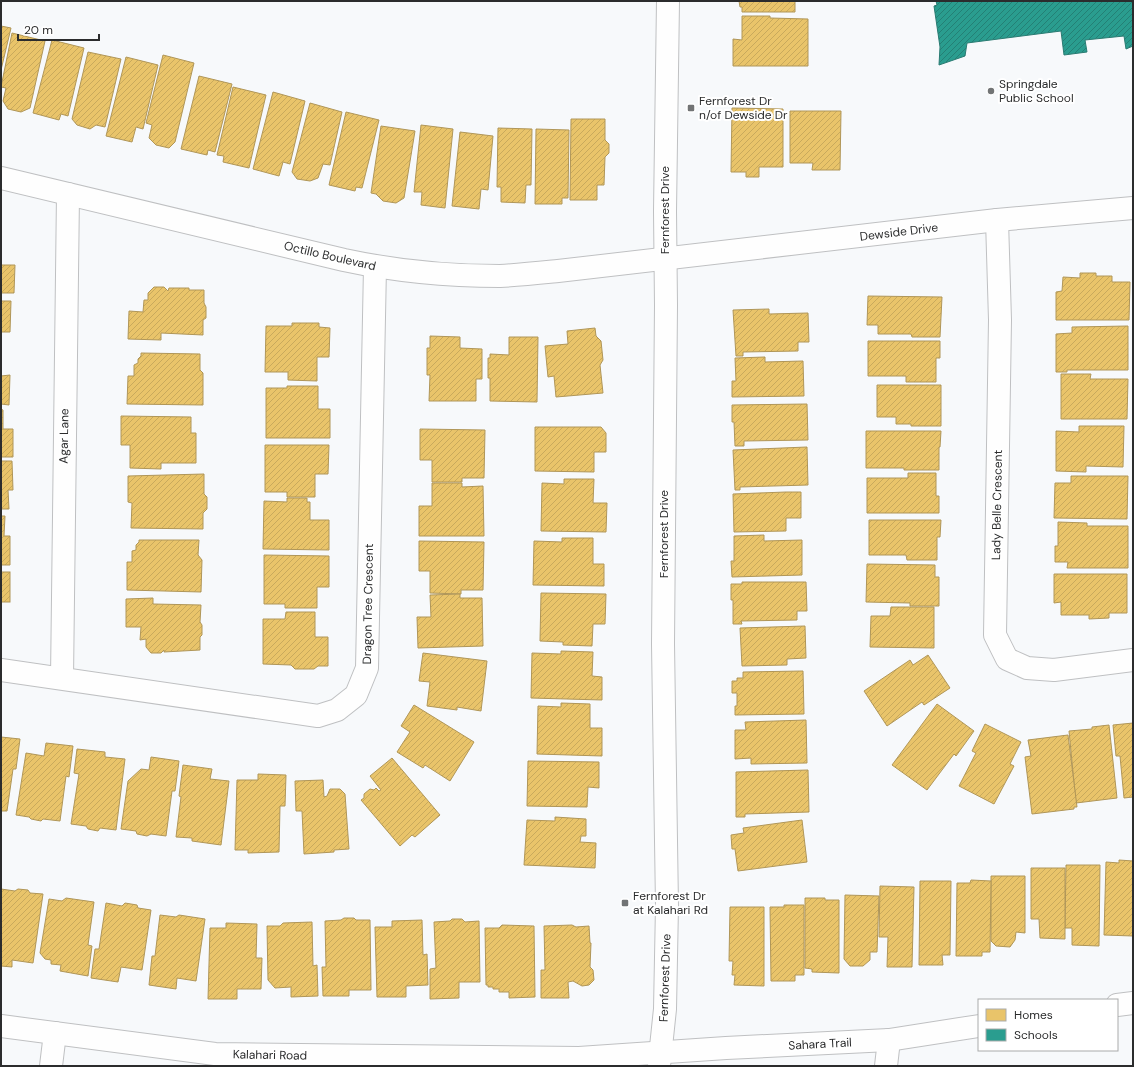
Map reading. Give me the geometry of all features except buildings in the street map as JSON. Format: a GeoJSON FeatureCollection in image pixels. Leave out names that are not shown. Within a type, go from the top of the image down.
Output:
{"type":"FeatureCollection","features":[{"type":"Feature","properties":{"kind":"street","name":"Fernforest Drive"},"geometry":{"type":"LineString","coordinates":[[660,1059],[665,1009],[667,906],[663,644],[668,1]]}},
{"type":"Feature","properties":{"kind":"street","name":"Octillo Boulevard"},"geometry":{"type":"LineString","coordinates":[[1,178],[375,267],[447,275],[501,276],[572,270],[665,258]]}},
{"type":"Feature","properties":{"kind":"street","name":"Agar Lane"},"geometry":{"type":"LineString","coordinates":[[62,678],[68,194]]}},
{"type":"Feature","properties":{"kind":"street","name":"Dewside Drive"},"geometry":{"type":"LineString","coordinates":[[665,258],[997,220],[1133,208]]}},
{"type":"Feature","properties":{"kind":"street","name":"Lady Belle Crescent"},"geometry":{"type":"LineString","coordinates":[[997,220],[1000,320],[995,635],[1006,659],[1026,668],[1054,670],[1133,660]]}},
{"type":"Feature","properties":{"kind":"street","name":"Dragon Tree Crescent"},"geometry":{"type":"LineString","coordinates":[[1,670],[318,716],[338,710],[356,695],[368,668],[375,267]]}},
{"type":"Feature","properties":{"kind":"street"},"geometry":{"type":"LineString","coordinates":[[1118,1005],[1133,1002]]}},
{"type":"Feature","properties":{"kind":"street","name":"Kalahari Road"},"geometry":{"type":"LineString","coordinates":[[1,1026],[215,1054],[660,1059]]}},
{"type":"Feature","properties":{"kind":"street","name":"Sahara Trail"},"geometry":{"type":"LineString","coordinates":[[660,1059],[889,1040],[978,1026]]}},
{"type":"Feature","properties":{"kind":"street"},"geometry":{"type":"LineString","coordinates":[[51,1066],[55,1033]]}},
{"type":"Feature","properties":{"kind":"street"},"geometry":{"type":"LineString","coordinates":[[886,1066],[889,1040]]}},
{"type":"Feature","properties":{"kind":"place","name":"Springdale Public School"},"geometry":{"type":"Point","coordinates":[991,91]}},
{"type":"Feature","properties":{"kind":"place","name":"Fernforest Dr n/of Dewside Dr"},"geometry":{"type":"Point","coordinates":[691,108]}},
{"type":"Feature","properties":{"kind":"place","name":"Fernforest Dr at Kalahari Rd"},"geometry":{"type":"Point","coordinates":[625,903]}}]}
